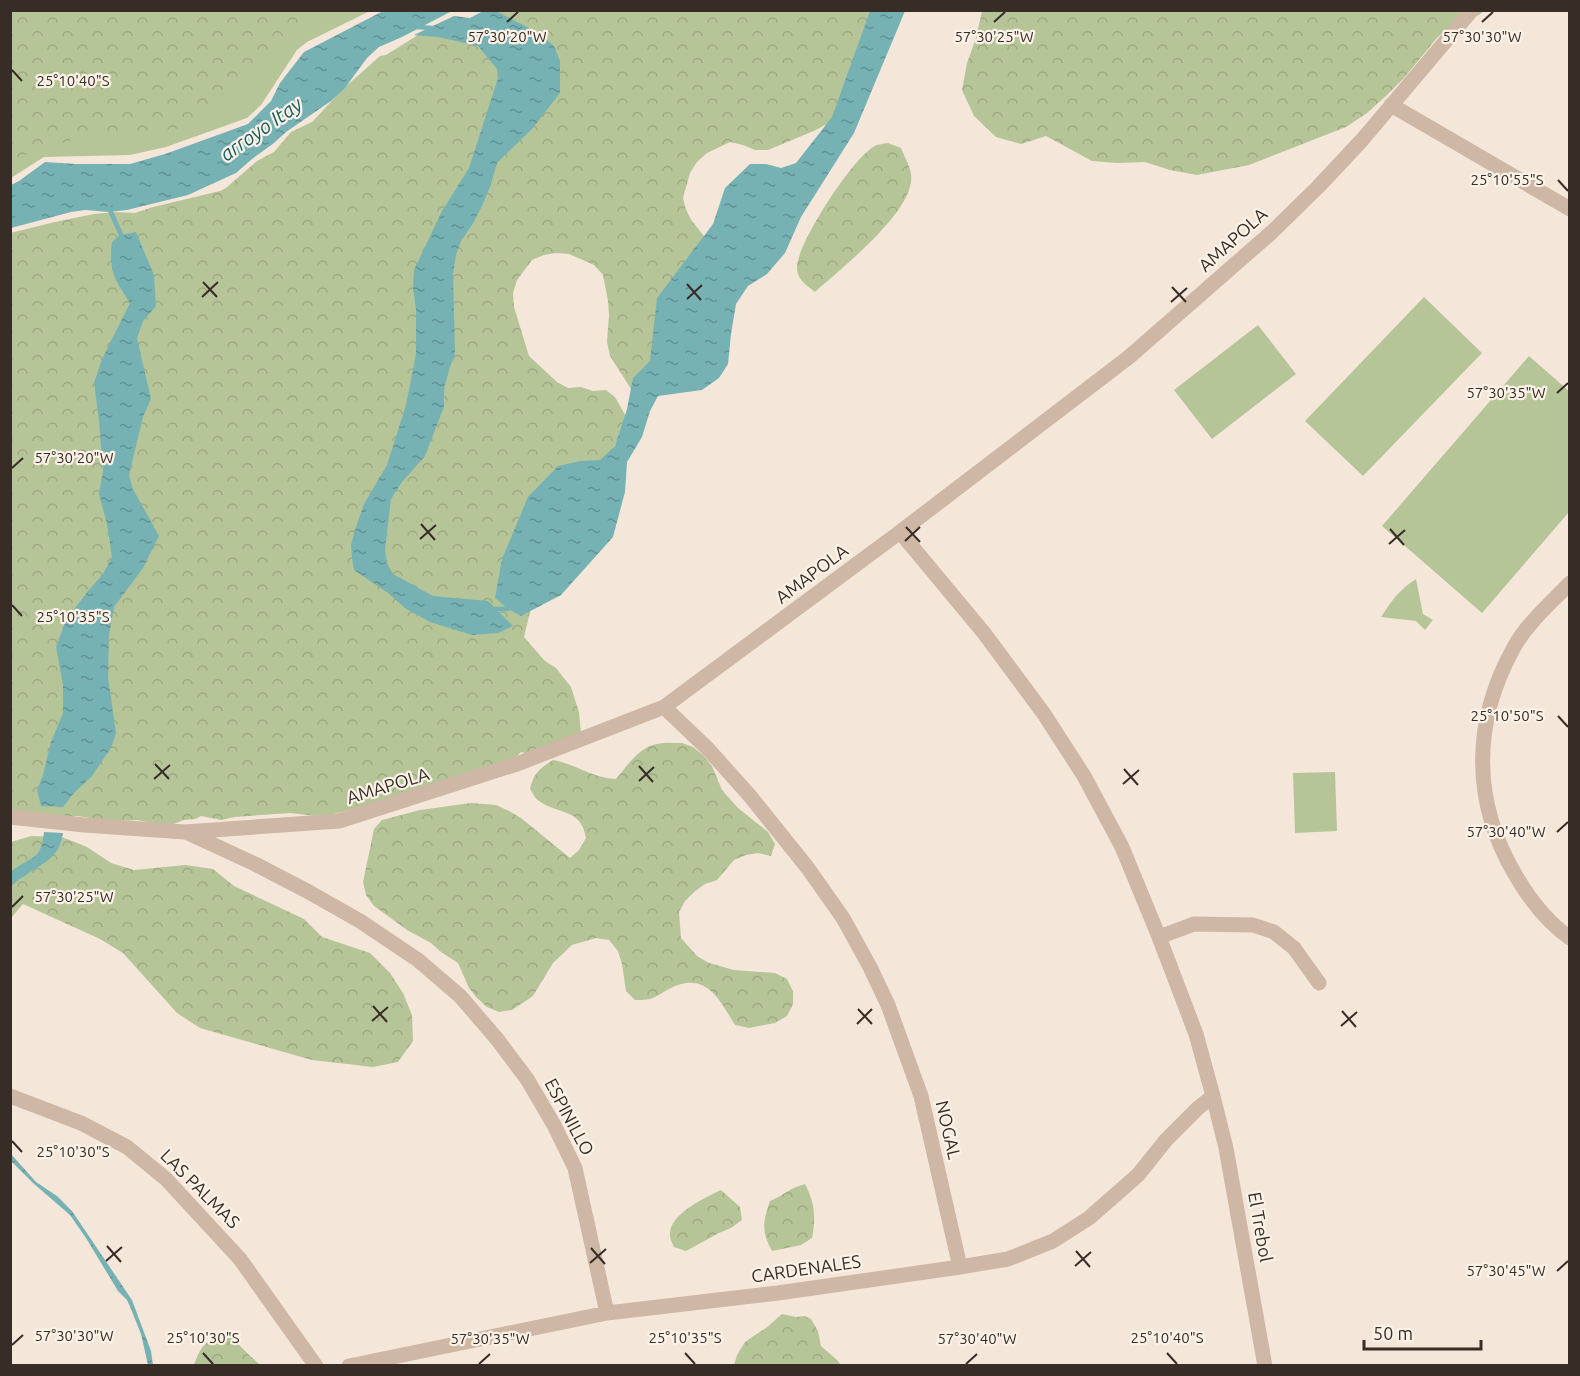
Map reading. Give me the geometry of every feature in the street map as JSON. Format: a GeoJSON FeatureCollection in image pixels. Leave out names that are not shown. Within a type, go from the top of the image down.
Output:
{"type":"FeatureCollection","features":[{"type":"Feature","properties":{"kind":"street","name":"AMAPOLA"},"geometry":{"type":"LineString","coordinates":[[10,817],[185,832],[339,821],[518,764],[664,708],[1129,357],[1272,232],[1355,148],[1472,10]]}},
{"type":"Feature","properties":{"kind":"street"},"geometry":{"type":"LineString","coordinates":[[1391,105],[1569,209]]}},
{"type":"Feature","properties":{"kind":"street","name":"El Trebol"},"geometry":{"type":"LineString","coordinates":[[900,532],[984,633],[1044,714],[1084,776],[1122,847],[1196,1034],[1226,1148],[1265,1365]]}},
{"type":"Feature","properties":{"kind":"street"},"geometry":{"type":"LineString","coordinates":[[1569,583],[1530,624],[1505,665],[1491,703],[1486,727],[1482,778],[1490,818],[1509,863],[1529,897],[1558,930],[1569,938]]}},
{"type":"Feature","properties":{"kind":"street","name":"NOGAL"},"geometry":{"type":"LineString","coordinates":[[664,708],[708,749],[750,796],[807,867],[843,918],[870,967],[888,1005],[921,1096],[960,1267]]}},
{"type":"Feature","properties":{"kind":"street","name":"ESPINILLO"},"geometry":{"type":"LineString","coordinates":[[185,832],[255,864],[360,921],[418,960],[460,996],[527,1079],[554,1125],[575,1168],[607,1313]]}},
{"type":"Feature","properties":{"kind":"street"},"geometry":{"type":"LineString","coordinates":[[1159,937],[1194,924],[1253,925],[1274,932],[1294,948],[1319,983]]}},
{"type":"Feature","properties":{"kind":"street","name":"LAS PALMAS"},"geometry":{"type":"LineString","coordinates":[[10,1096],[81,1123],[127,1147],[166,1179],[240,1259],[315,1365]]}},
{"type":"Feature","properties":{"kind":"street","name":"CARDENALES"},"geometry":{"type":"LineString","coordinates":[[349,1365],[607,1313],[778,1293],[1008,1258],[1053,1241],[1089,1218],[1138,1175],[1166,1140],[1213,1096]]}},
{"type":"Feature","properties":{"kind":"green space"},"geometry":{"type":"Polygon","coordinates":[[[10,11],[330,11],[290,35],[243,87],[183,128],[72,140],[11,160],[10,11]]]}},
{"type":"Feature","properties":{"kind":"green space"},"geometry":{"type":"Polygon","coordinates":[[[61,11],[370,11],[307,42],[297,50],[261,105],[247,118],[166,147],[130,155],[44,157],[11,178],[10,40],[61,11]]]}},
{"type":"Feature","properties":{"kind":"green space"},"geometry":{"type":"Polygon","coordinates":[[[487,11],[894,11],[839,117],[816,130],[768,150],[755,150],[730,142],[707,153],[697,162],[690,173],[683,198],[692,221],[708,241],[644,391],[631,389],[610,356],[607,342],[608,301],[603,275],[594,265],[569,254],[544,255],[532,260],[517,280],[513,293],[514,307],[529,356],[557,382],[568,388],[606,390],[615,397],[628,420],[530,612],[524,637],[545,661],[556,668],[571,687],[579,712],[581,734],[528,754],[521,752],[512,761],[330,815],[290,813],[221,820],[201,816],[171,825],[137,820],[110,821],[77,816],[58,819],[24,815],[11,809],[10,233],[94,214],[135,213],[220,191],[257,161],[274,152],[291,132],[312,122],[343,89],[380,56],[386,55],[421,33],[466,20],[487,11]]]}},
{"type":"Feature","properties":{"kind":"green space"},"geometry":{"type":"Polygon","coordinates":[[[982,11],[1484,11],[1479,15],[1454,22],[1386,96],[1346,127],[1249,165],[1197,175],[1145,162],[1092,161],[1046,136],[1021,144],[996,137],[974,116],[962,90],[982,11]]]}},
{"type":"Feature","properties":{"kind":"green space"},"geometry":{"type":"Polygon","coordinates":[[[888,143],[901,148],[911,174],[910,188],[902,204],[875,238],[815,292],[802,281],[797,271],[800,254],[807,238],[828,201],[865,153],[879,144],[888,143]]]}},
{"type":"Feature","properties":{"kind":"green space"},"geometry":{"type":"Polygon","coordinates":[[[1424,297],[1482,353],[1363,476],[1305,421],[1424,297]]]}},
{"type":"Feature","properties":{"kind":"green space"},"geometry":{"type":"Polygon","coordinates":[[[1258,325],[1296,374],[1212,439],[1174,390],[1258,325]]]}},
{"type":"Feature","properties":{"kind":"green space"},"geometry":{"type":"Polygon","coordinates":[[[1529,356],[1569,391],[1569,512],[1482,613],[1382,526],[1529,356]]]}},
{"type":"Feature","properties":{"kind":"green space"},"geometry":{"type":"Polygon","coordinates":[[[1416,579],[1423,614],[1433,620],[1425,630],[1416,621],[1381,617],[1396,596],[1416,579]]]}},
{"type":"Feature","properties":{"kind":"green space"},"geometry":{"type":"Polygon","coordinates":[[[660,743],[682,743],[693,747],[703,755],[712,766],[722,790],[738,808],[768,832],[775,844],[771,856],[758,853],[734,860],[717,880],[705,884],[685,901],[679,912],[681,938],[697,956],[709,963],[734,970],[775,973],[787,979],[793,991],[793,1004],[787,1016],[775,1023],[749,1028],[735,1025],[717,997],[702,985],[694,983],[671,988],[650,999],[635,1000],[626,991],[618,951],[609,940],[596,938],[572,945],[553,963],[533,996],[512,1010],[499,1012],[487,1007],[477,998],[469,988],[458,963],[374,906],[366,895],[363,882],[374,829],[382,820],[420,810],[471,803],[496,805],[521,818],[570,858],[579,850],[586,838],[583,828],[568,813],[547,805],[535,797],[530,789],[535,775],[553,760],[599,776],[616,779],[645,749],[660,743]]]}},
{"type":"Feature","properties":{"kind":"green space"},"geometry":{"type":"Polygon","coordinates":[[[1335,772],[1337,831],[1295,833],[1293,773],[1335,772]]]}},
{"type":"Feature","properties":{"kind":"green space"},"geometry":{"type":"Polygon","coordinates":[[[31,836],[62,837],[87,847],[111,863],[134,870],[185,865],[213,869],[234,886],[304,919],[322,937],[370,953],[390,973],[403,993],[412,1015],[413,1041],[398,1062],[373,1067],[312,1060],[200,1028],[177,1013],[123,953],[100,939],[23,904],[11,918],[11,842],[31,836]]]}},
{"type":"Feature","properties":{"kind":"green space"},"geometry":{"type":"Polygon","coordinates":[[[805,1184],[814,1211],[812,1238],[801,1245],[772,1251],[764,1226],[770,1201],[805,1184]]]}},
{"type":"Feature","properties":{"kind":"green space"},"geometry":{"type":"Polygon","coordinates":[[[721,1190],[740,1207],[742,1220],[686,1251],[674,1247],[670,1235],[676,1219],[690,1207],[721,1190]]]}},
{"type":"Feature","properties":{"kind":"green space"},"geometry":{"type":"Polygon","coordinates":[[[782,1314],[805,1316],[811,1319],[818,1331],[821,1346],[841,1365],[734,1365],[745,1342],[782,1314]]]}},
{"type":"Feature","properties":{"kind":"green space"},"geometry":{"type":"Polygon","coordinates":[[[223,1332],[261,1365],[194,1365],[204,1345],[223,1332]]]}},
{"type":"Feature","properties":{"kind":"water","name":"arroyo Itay"},"geometry":{"type":"Polygon","coordinates":[[[385,10],[452,11],[379,47],[367,58],[345,88],[331,101],[286,132],[236,173],[188,195],[127,210],[71,212],[11,228],[11,185],[45,162],[130,164],[248,124],[271,101],[280,83],[304,52],[385,10]]]}},
{"type":"Feature","properties":{"kind":"water"},"geometry":{"type":"Polygon","coordinates":[[[485,10],[496,11],[539,33],[554,46],[560,61],[560,93],[532,129],[497,163],[482,206],[461,241],[453,274],[455,354],[444,389],[444,407],[425,456],[402,482],[391,499],[385,550],[387,563],[393,574],[433,596],[488,601],[513,626],[498,633],[472,635],[430,622],[406,609],[388,593],[354,570],[351,545],[364,504],[387,465],[406,405],[416,354],[414,270],[442,211],[469,168],[498,78],[497,69],[478,46],[438,37],[414,35],[454,16],[470,18],[485,10]]]}},
{"type":"Feature","properties":{"kind":"water"},"geometry":{"type":"Polygon","coordinates":[[[870,11],[905,11],[854,133],[801,217],[785,253],[767,274],[748,286],[736,304],[728,364],[719,378],[702,390],[658,396],[650,411],[642,437],[627,462],[625,492],[613,537],[561,595],[521,616],[508,609],[495,598],[502,559],[528,497],[558,466],[580,461],[600,460],[615,446],[627,409],[633,378],[650,361],[657,298],[713,224],[725,188],[750,164],[766,164],[781,168],[796,163],[832,117],[870,11]]]}},
{"type":"Feature","properties":{"kind":"water"},"geometry":{"type":"Polygon","coordinates":[[[136,232],[154,275],[156,306],[143,321],[137,338],[151,399],[143,417],[129,475],[133,489],[159,536],[143,568],[114,607],[109,635],[108,677],[116,733],[111,748],[92,776],[63,807],[41,806],[37,790],[51,742],[63,713],[63,685],[56,647],[66,620],[103,574],[112,557],[99,494],[103,471],[94,383],[102,359],[130,303],[114,275],[111,261],[112,242],[120,235],[136,232]]]}},
{"type":"Feature","properties":{"kind":"water"},"geometry":{"type":"Polygon","coordinates":[[[44,832],[63,833],[55,854],[11,887],[11,872],[37,854],[44,832]]]}},
{"type":"Feature","properties":{"kind":"water"},"geometry":{"type":"Polygon","coordinates":[[[11,1154],[36,1182],[57,1196],[72,1211],[132,1300],[151,1351],[153,1365],[148,1365],[141,1334],[127,1300],[118,1291],[86,1238],[70,1215],[11,1161],[11,1154]]]}},
{"type":"Feature","properties":{"kind":"waterway"},"geometry":{"type":"LineString","coordinates":[[415,27],[433,28]]}},
{"type":"Feature","properties":{"kind":"waterway"},"geometry":{"type":"LineString","coordinates":[[109,208],[123,239]]}},
{"type":"Feature","properties":{"kind":"waterway"},"geometry":{"type":"LineString","coordinates":[[490,609],[508,609]]}}]}
